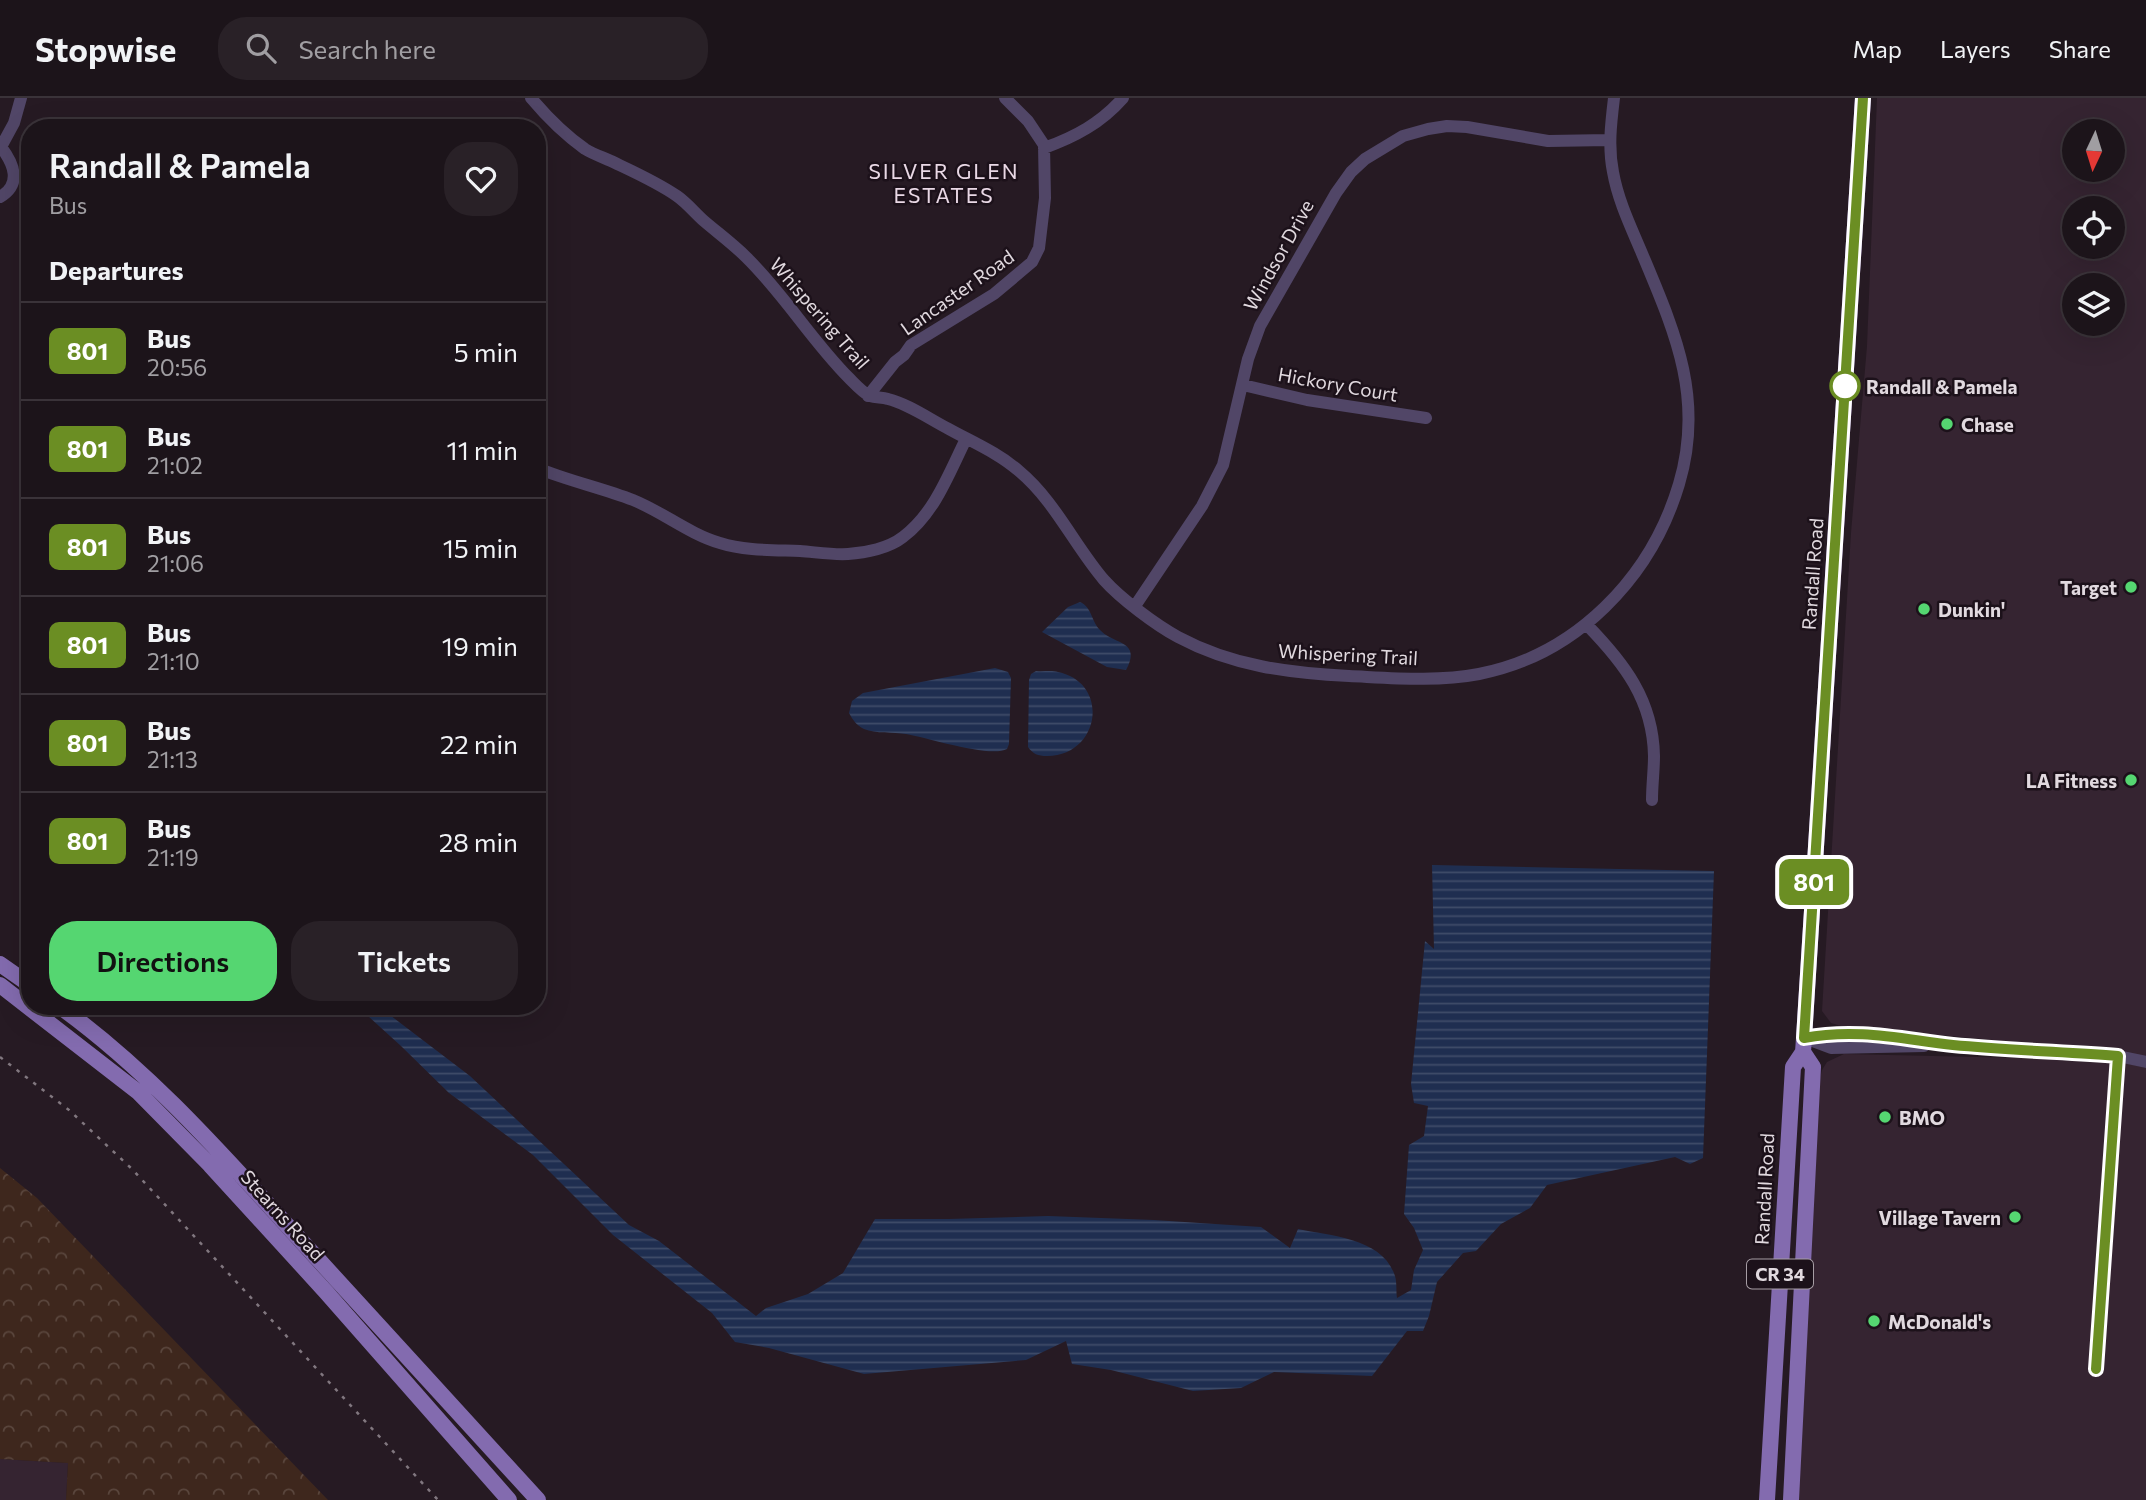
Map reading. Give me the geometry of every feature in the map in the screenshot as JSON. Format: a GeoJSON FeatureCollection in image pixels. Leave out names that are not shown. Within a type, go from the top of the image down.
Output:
{"type":"FeatureCollection","features":[{"type":"Feature","properties":{"kind":"main road","name":"Randall Road"},"geometry":{"type":"LineString","coordinates":[[1767,1500],[1793,1067],[1804,1045],[1863,98]]}},
{"type":"Feature","properties":{"kind":"main road"},"geometry":{"type":"LineString","coordinates":[[0,964],[21,979]]}},
{"type":"Feature","properties":{"kind":"main road","name":"Stearns Road"},"geometry":{"type":"LineString","coordinates":[[0,985],[21,1001]]}},
{"type":"Feature","properties":{"kind":"main road","name":"Stearns Road"},"geometry":{"type":"LineString","coordinates":[[39,1015],[138,1092],[326,1292],[509,1500]]}},
{"type":"Feature","properties":{"kind":"main road","name":"Stearns Road"},"geometry":{"type":"LineString","coordinates":[[72,1015],[155,1085],[538,1500]]}},
{"type":"Feature","properties":{"kind":"main road","name":"Randall Road"},"geometry":{"type":"LineString","coordinates":[[1791,1500],[1813,1067],[1804,1045]]}},
{"type":"Feature","properties":{"kind":"street"},"geometry":{"type":"LineString","coordinates":[[0,197],[10,188],[15,176],[12,163],[0,147],[14,123],[21,98]]}},
{"type":"Feature","properties":{"kind":"street","name":"Whispering Trail"},"geometry":{"type":"LineString","coordinates":[[531,98],[551,121],[588,151],[679,198],[748,258],[827,355],[868,396],[891,399],[995,452],[1021,473],[1059,515],[1106,583],[1154,622],[1210,651],[1250,665],[1304,674],[1451,678],[1501,669],[1554,646],[1587,625],[1650,551],[1669,513],[1679,483],[1688,425],[1682,359],[1672,325],[1624,211],[1612,169],[1609,140],[1614,98]]}},
{"type":"Feature","properties":{"kind":"street"},"geometry":{"type":"LineString","coordinates":[[1005,98],[1028,121],[1044,148],[1069,139],[1094,125],[1123,98]]}},
{"type":"Feature","properties":{"kind":"street","name":"Windsor Drive"},"geometry":{"type":"LineString","coordinates":[[1135,606],[1212,488],[1223,465],[1248,359],[1260,326],[1335,193],[1351,172],[1365,159],[1402,136],[1428,129],[1467,127],[1548,141],[1609,140]]}},
{"type":"Feature","properties":{"kind":"street","name":"Lancaster Road"},"geometry":{"type":"LineString","coordinates":[[868,396],[911,345],[994,294],[1032,262],[1039,248],[1045,198],[1044,148]]}},
{"type":"Feature","properties":{"kind":"street","name":"Hickory Court"},"geometry":{"type":"LineString","coordinates":[[1243,385],[1307,400],[1426,418]]}},
{"type":"Feature","properties":{"kind":"street"},"geometry":{"type":"LineString","coordinates":[[546,472],[637,502],[720,543],[758,549],[848,554],[890,544],[922,521],[966,439]]}},
{"type":"Feature","properties":{"kind":"street"},"geometry":{"type":"LineString","coordinates":[[1587,625],[1626,669],[1644,706],[1653,740],[1652,800]]}},
{"type":"Feature","properties":{"kind":"street"},"geometry":{"type":"LineString","coordinates":[[1804,1045],[1833,1033],[1845,1033],[1894,1036],[1952,1045],[2118,1056],[2146,1062]]}},
{"type":"Feature","properties":{"kind":"shaded area"},"geometry":{"type":"Polygon","coordinates":[[[1877,98],[2146,98],[2146,1058],[2114,1051],[1841,1026],[1831,1023],[1822,1011],[1851,533],[1867,346],[1877,98]]]}},
{"type":"Feature","properties":{"kind":"shaded area"},"geometry":{"type":"Polygon","coordinates":[[[1844,1054],[2113,1060],[2146,1068],[2146,1500],[1795,1500],[1819,1082],[1827,1062],[1844,1054]]]}},
{"type":"Feature","properties":{"kind":"shaded area"},"geometry":{"type":"Polygon","coordinates":[[[0,1459],[68,1463],[66,1500],[0,1500],[0,1459]]]}},
{"type":"Feature","properties":{"kind":"green space"},"geometry":{"type":"Polygon","coordinates":[[[0,1168],[37,1198],[328,1500],[66,1500],[68,1463],[0,1459],[0,1168]]]}},
{"type":"Feature","properties":{"kind":"water"},"geometry":{"type":"Polygon","coordinates":[[[1080,602],[1087,607],[1100,630],[1128,648],[1131,653],[1126,670],[1107,667],[1042,632],[1068,607],[1080,602]]]}},
{"type":"Feature","properties":{"kind":"water"},"geometry":{"type":"Polygon","coordinates":[[[995,668],[1008,672],[1011,678],[1007,749],[987,751],[906,734],[869,731],[857,724],[849,713],[852,701],[863,693],[995,668]]]}},
{"type":"Feature","properties":{"kind":"water"},"geometry":{"type":"Polygon","coordinates":[[[1036,671],[1055,671],[1075,679],[1086,690],[1092,703],[1088,732],[1079,744],[1065,753],[1041,756],[1028,747],[1029,680],[1031,674],[1036,671]]]}},
{"type":"Feature","properties":{"kind":"water"},"geometry":{"type":"Polygon","coordinates":[[[1432,865],[1714,871],[1703,1158],[1690,1164],[1675,1157],[1547,1185],[1530,1208],[1501,1224],[1476,1251],[1463,1253],[1437,1282],[1423,1331],[1407,1331],[1372,1376],[1274,1372],[1241,1388],[1193,1391],[1111,1370],[1072,1364],[1066,1341],[1026,1360],[864,1374],[769,1348],[735,1342],[712,1313],[613,1235],[533,1155],[449,1093],[367,1015],[390,1015],[470,1076],[629,1225],[659,1241],[756,1316],[766,1308],[808,1294],[843,1273],[875,1219],[1048,1216],[1261,1227],[1290,1248],[1298,1229],[1340,1237],[1368,1246],[1389,1263],[1395,1276],[1397,1298],[1411,1290],[1414,1270],[1423,1250],[1414,1228],[1404,1214],[1409,1145],[1424,1136],[1428,1106],[1414,1103],[1411,1084],[1425,941],[1434,949],[1432,865]]]}},
{"type":"Feature","properties":{"kind":"railway"},"geometry":{"type":"LineString","coordinates":[[0,1057],[69,1110],[132,1169],[438,1500]]}},
{"type":"Feature","properties":{"kind":"bus line","name":"801"},"geometry":{"type":"LineString","coordinates":[[1863,98],[1804,1038],[1833,1033],[1894,1036],[1952,1045],[2118,1056],[2096,1369]]}},
{"type":"Feature","properties":{"kind":"place","name":"Randall & Pamela"},"geometry":{"type":"Point","coordinates":[1845,386]}},
{"type":"Feature","properties":{"kind":"place","name":"Chase"},"geometry":{"type":"Point","coordinates":[1947,424]}},
{"type":"Feature","properties":{"kind":"place","name":"Target"},"geometry":{"type":"Point","coordinates":[2131,587]}},
{"type":"Feature","properties":{"kind":"place","name":"Dunkin'"},"geometry":{"type":"Point","coordinates":[1924,609]}},
{"type":"Feature","properties":{"kind":"place","name":"LA Fitness"},"geometry":{"type":"Point","coordinates":[2131,780]}},
{"type":"Feature","properties":{"kind":"place","name":"BMO"},"geometry":{"type":"Point","coordinates":[1885,1117]}},
{"type":"Feature","properties":{"kind":"place","name":"Village Tavern"},"geometry":{"type":"Point","coordinates":[2015,1217]}},
{"type":"Feature","properties":{"kind":"place","name":"McDonald's"},"geometry":{"type":"Point","coordinates":[1874,1321]}},
{"type":"Feature","properties":{"kind":"district","name":"SILVER GLEN ESTATES"},"geometry":{"type":"Point","coordinates":[944,182]}}]}
